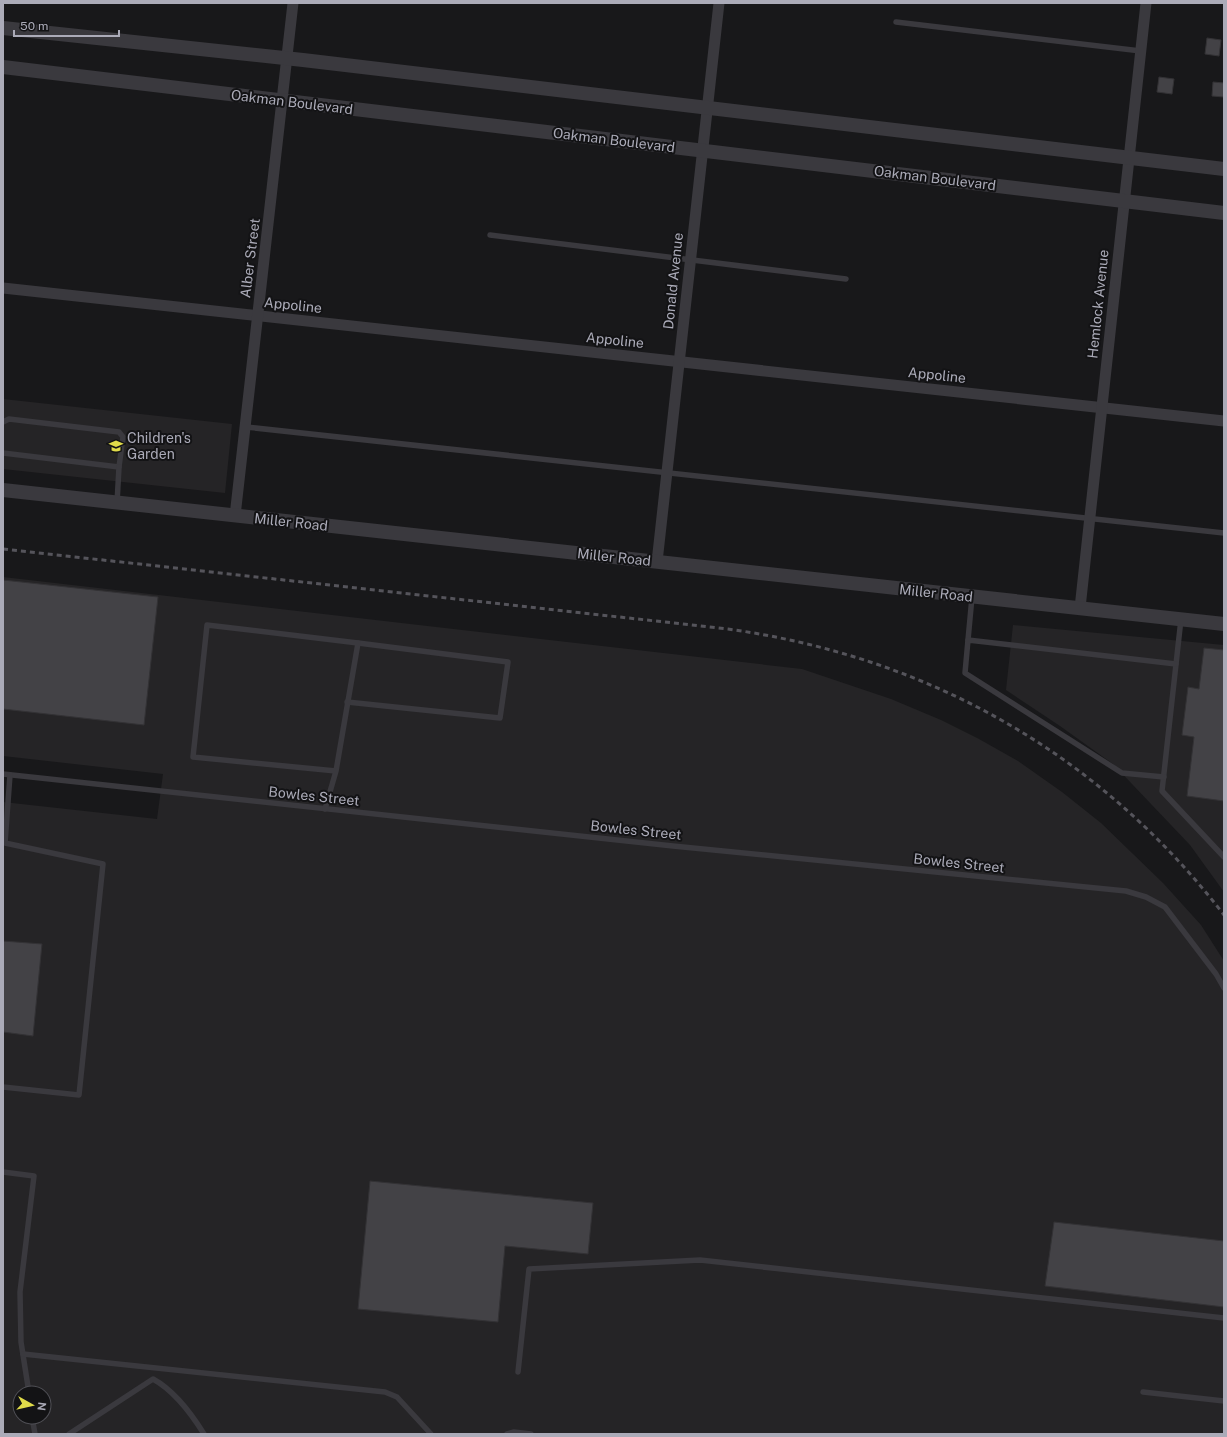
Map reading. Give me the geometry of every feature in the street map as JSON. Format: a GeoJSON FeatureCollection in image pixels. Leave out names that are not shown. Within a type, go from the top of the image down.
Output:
{"type":"FeatureCollection","features":[{"type":"Feature","properties":{"kind":"street","name":"Alber Street"},"geometry":{"type":"LineString","coordinates":[[235,516],[293,3]]}},
{"type":"Feature","properties":{"kind":"street","name":"Donald Avenue"},"geometry":{"type":"LineString","coordinates":[[657,562],[719,3]]}},
{"type":"Feature","properties":{"kind":"street","name":"Hemlock Avenue"},"geometry":{"type":"LineString","coordinates":[[1080,608],[1146,3]]}},
{"type":"Feature","properties":{"kind":"street"},"geometry":{"type":"LineString","coordinates":[[3,28],[287,58],[1224,169]]}},
{"type":"Feature","properties":{"kind":"street","name":"Oakman Boulevard"},"geometry":{"type":"LineString","coordinates":[[3,67],[1224,213]]}},
{"type":"Feature","properties":{"kind":"street","name":"Appoline"},"geometry":{"type":"LineString","coordinates":[[3,288],[1224,421]]}},
{"type":"Feature","properties":{"kind":"street","name":"Miller Road"},"geometry":{"type":"LineString","coordinates":[[3,490],[1224,624]]}},
{"type":"Feature","properties":{"kind":"lane"},"geometry":{"type":"LineString","coordinates":[[896,22],[1141,51]]}},
{"type":"Feature","properties":{"kind":"lane"},"geometry":{"type":"LineString","coordinates":[[490,235],[690,261],[846,279]]}},
{"type":"Feature","properties":{"kind":"lane"},"geometry":{"type":"LineString","coordinates":[[3,422],[9,419],[119,432],[122,437],[117,503]]}},
{"type":"Feature","properties":{"kind":"lane"},"geometry":{"type":"LineString","coordinates":[[246,427],[1224,533]]}},
{"type":"Feature","properties":{"kind":"lane"},"geometry":{"type":"LineString","coordinates":[[3,452],[119,467]]}},
{"type":"Feature","properties":{"kind":"lane"},"geometry":{"type":"LineString","coordinates":[[972,597],[965,673],[1122,774],[1164,777]]}},
{"type":"Feature","properties":{"kind":"lane"},"geometry":{"type":"LineString","coordinates":[[1181,619],[1162,791],[1224,857]]}},
{"type":"Feature","properties":{"kind":"lane"},"geometry":{"type":"LineString","coordinates":[[336,771],[193,757],[207,625],[508,662],[500,718],[347,702]]}},
{"type":"Feature","properties":{"kind":"lane"},"geometry":{"type":"LineString","coordinates":[[968,640],[1176,664]]}},
{"type":"Feature","properties":{"kind":"lane"},"geometry":{"type":"LineString","coordinates":[[324,809],[336,771],[358,643]]}},
{"type":"Feature","properties":{"kind":"lane","name":"Bowles Street"},"geometry":{"type":"LineString","coordinates":[[3,774],[324,809],[1126,891],[1146,897],[1164,907],[1216,974],[1224,988]]}},
{"type":"Feature","properties":{"kind":"lane"},"geometry":{"type":"LineString","coordinates":[[3,1087],[78,1095],[103,864],[5,843],[10,775]]}},
{"type":"Feature","properties":{"kind":"lane"},"geometry":{"type":"LineString","coordinates":[[3,1172],[34,1176],[20,1292],[23,1354],[28,1385]]}},
{"type":"Feature","properties":{"kind":"lane"},"geometry":{"type":"LineString","coordinates":[[518,1372],[529,1269],[700,1260],[1224,1318]]}},
{"type":"Feature","properties":{"kind":"lane"},"geometry":{"type":"LineString","coordinates":[[23,1354],[385,1392],[397,1397],[431,1434]]}},
{"type":"Feature","properties":{"kind":"lane"},"geometry":{"type":"LineString","coordinates":[[151,1367],[153,1379]]}},
{"type":"Feature","properties":{"kind":"lane"},"geometry":{"type":"LineString","coordinates":[[68,1434],[153,1379]]}},
{"type":"Feature","properties":{"kind":"lane"},"geometry":{"type":"LineString","coordinates":[[153,1379],[166,1386],[194,1418],[204,1434]]}},
{"type":"Feature","properties":{"kind":"lane"},"geometry":{"type":"LineString","coordinates":[[1143,1392],[1224,1401]]}},
{"type":"Feature","properties":{"kind":"lane"},"geometry":{"type":"LineString","coordinates":[[506,1434],[514,1432],[532,1434]]}},
{"type":"Feature","properties":{"kind":"shaded area","name":"Children's Garden"},"geometry":{"type":"Polygon","coordinates":[[[3,399],[232,424],[225,493],[3,469],[3,399]]]}},
{"type":"Feature","properties":{"kind":"shaded area"},"geometry":{"type":"Polygon","coordinates":[[[3,577],[802,669],[891,699],[941,720],[1018,761],[1062,792],[1101,823],[1163,883],[1201,925],[1224,961],[1224,1434],[3,1434],[3,802],[157,819],[163,774],[3,756],[3,577]]]}},
{"type":"Feature","properties":{"kind":"shaded area"},"geometry":{"type":"Polygon","coordinates":[[[1013,625],[1224,645],[1224,892],[1190,845],[1113,764],[1006,690],[1013,625]]]}},
{"type":"Feature","properties":{"kind":"building"},"geometry":{"type":"Polygon","coordinates":[[[1207,38],[1221,40],[1219,56],[1205,54],[1207,38]]]}},
{"type":"Feature","properties":{"kind":"building"},"geometry":{"type":"Polygon","coordinates":[[[1159,77],[1174,79],[1172,94],[1157,92],[1159,77]]]}},
{"type":"Feature","properties":{"kind":"building"},"geometry":{"type":"Polygon","coordinates":[[[1213,82],[1224,83],[1224,97],[1212,96],[1213,82]]]}},
{"type":"Feature","properties":{"kind":"building"},"geometry":{"type":"Polygon","coordinates":[[[3,580],[158,597],[144,725],[3,709],[3,580]]]}},
{"type":"Feature","properties":{"kind":"building"},"geometry":{"type":"Polygon","coordinates":[[[1204,648],[1224,650],[1224,801],[1187,796],[1194,737],[1182,735],[1188,687],[1199,689],[1204,648]]]}},
{"type":"Feature","properties":{"kind":"building"},"geometry":{"type":"Polygon","coordinates":[[[3,941],[42,944],[33,1036],[3,1032],[3,941]]]}},
{"type":"Feature","properties":{"kind":"building"},"geometry":{"type":"Polygon","coordinates":[[[370,1181],[593,1203],[588,1254],[505,1246],[498,1322],[358,1309],[370,1181]]]}},
{"type":"Feature","properties":{"kind":"building"},"geometry":{"type":"Polygon","coordinates":[[[1054,1222],[1224,1241],[1224,1307],[1045,1286],[1054,1222]]]}},
{"type":"Feature","properties":{"kind":"railway"},"geometry":{"type":"LineString","coordinates":[[3,549],[728,629],[802,643],[873,663],[941,689],[1005,722],[1066,761],[1122,806],[1175,858],[1224,915]]}},
{"type":"Feature","properties":{"kind":"place","name":"Children's Garden"},"geometry":{"type":"Point","coordinates":[116,446]}}]}
